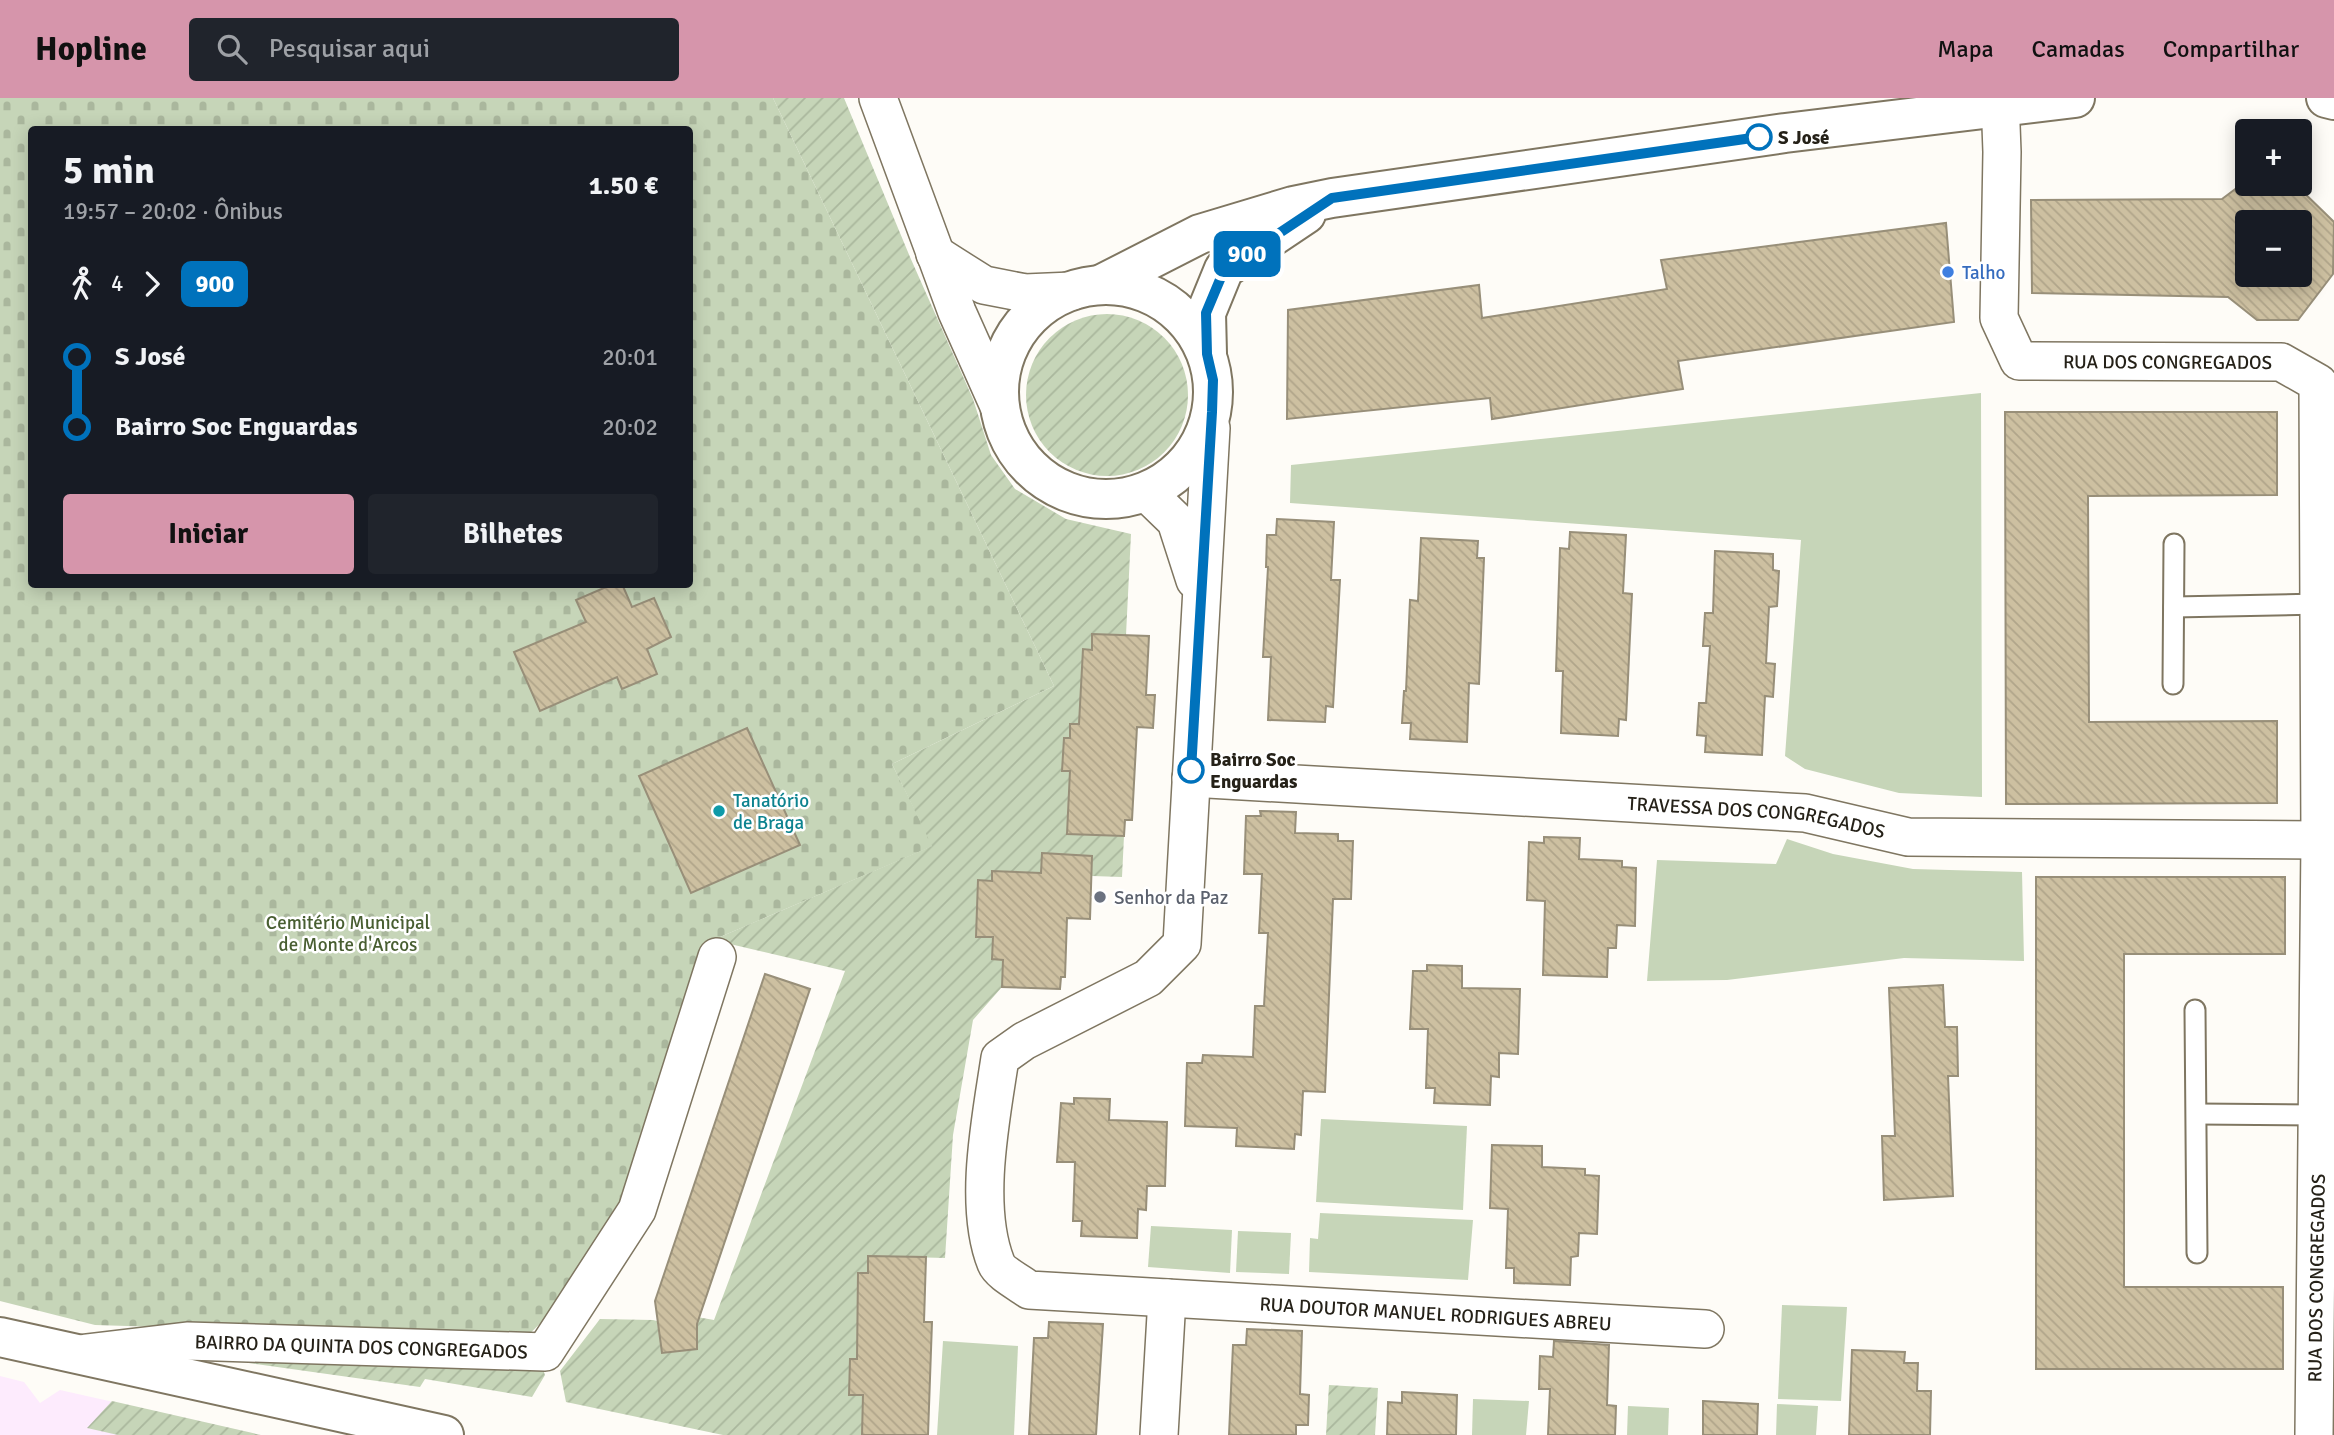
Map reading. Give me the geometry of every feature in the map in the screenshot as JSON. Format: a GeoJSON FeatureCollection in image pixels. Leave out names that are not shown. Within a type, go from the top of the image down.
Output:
{"type":"FeatureCollection","features":[{"type":"Feature","properties":{"kind":"street"},"geometry":{"type":"LineString","coordinates":[[878,98],[957,312],[999,406],[1005,430],[1016,452],[1033,471],[1053,486],[1076,495],[1101,500],[1126,498],[1146,492],[1170,479],[1187,463],[1211,428],[1213,380],[1207,354],[1206,313],[1224,270],[1332,198]]}},
{"type":"Feature","properties":{"kind":"street"},"geometry":{"type":"LineString","coordinates":[[999,406],[1000,376],[1008,348],[1024,323],[1046,303],[1088,287],[1200,234],[1293,206],[1332,198],[2000,102],[2075,98]]}},
{"type":"Feature","properties":{"kind":"street"},"geometry":{"type":"LineString","coordinates":[[2326,98],[2334,100]]}},
{"type":"Feature","properties":{"kind":"street","name":"RUA DOS CONGREGADOS"},"geometry":{"type":"LineString","coordinates":[[2000,102],[2000,318],[2019,361],[2281,362],[2318,383],[2320,840],[2314,1435]]}},
{"type":"Feature","properties":{"kind":"street"},"geometry":{"type":"LineString","coordinates":[[935,254],[984,285],[1025,293],[1088,287],[1134,289],[1158,298],[1178,313],[1194,331],[1207,354]]}},
{"type":"Feature","properties":{"kind":"street","name":"RUA DOUTOR MANUEL RODRIGUES ABREU"},"geometry":{"type":"LineString","coordinates":[[1211,428],[1181,944],[1148,978],[1024,1041],[1000,1058],[988,1138],[985,1216],[997,1265],[1029,1290],[1705,1329]]}},
{"type":"Feature","properties":{"kind":"street","name":"RUA DOUTOR MANUEL RODRIGUES ABREU"},"geometry":{"type":"LineString","coordinates":[[1146,492],[1176,521],[1202,601]]}},
{"type":"Feature","properties":{"kind":"street","name":"TRAVESSA DOS CONGREGADOS"},"geometry":{"type":"LineString","coordinates":[[1191,778],[1805,813],[1908,837],[2320,840]]}},
{"type":"Feature","properties":{"kind":"street","name":"BAIRRO DA QUINTA DOS CONGREGADOS"},"geometry":{"type":"LineString","coordinates":[[79,1354],[187,1341],[545,1352],[637,1210],[717,957]]}},
{"type":"Feature","properties":{"kind":"street"},"geometry":{"type":"LineString","coordinates":[[1159,1435],[1167,1298]]}},
{"type":"Feature","properties":{"kind":"street"},"geometry":{"type":"LineString","coordinates":[[0,1337],[444,1435]]}},
{"type":"Feature","properties":{"kind":"lane"},"geometry":{"type":"LineString","coordinates":[[2173,684],[2174,544]]}},
{"type":"Feature","properties":{"kind":"lane"},"geometry":{"type":"LineString","coordinates":[[2174,607],[2319,604]]}},
{"type":"Feature","properties":{"kind":"lane"},"geometry":{"type":"LineString","coordinates":[[2195,1010],[2197,1253]]}},
{"type":"Feature","properties":{"kind":"lane"},"geometry":{"type":"LineString","coordinates":[[2197,1114],[2317,1115]]}},
{"type":"Feature","properties":{"kind":"shaded area"},"geometry":{"type":"Polygon","coordinates":[[[0,1376],[24,1382],[40,1403],[60,1390],[261,1435],[0,1435],[0,1376]]]}},
{"type":"Feature","properties":{"kind":"green space","name":"Cemitério Municipal de Monte d'Arcos"},"geometry":{"type":"Polygon","coordinates":[[[0,98],[773,98],[1054,686],[892,764],[933,846],[713,940],[627,1205],[581,1284],[521,1342],[450,1336],[95,1325],[0,1301],[0,98]]]}},
{"type":"Feature","properties":{"kind":"green space"},"geometry":{"type":"Polygon","coordinates":[[[773,98],[844,98],[973,399],[991,455],[1015,489],[1066,519],[1131,534],[1126,635],[1093,634],[1092,650],[1083,650],[1081,681],[1090,682],[1087,725],[1070,724],[1063,771],[1070,771],[1067,833],[1124,836],[1122,877],[1092,876],[1092,865],[1078,864],[1042,853],[1041,883],[992,871],[992,881],[978,880],[976,937],[993,937],[1003,960],[1002,987],[973,1020],[953,1135],[945,1258],[868,1256],[868,1273],[858,1273],[858,1306],[864,1359],[850,1359],[849,1394],[863,1395],[862,1435],[723,1435],[566,1402],[560,1371],[600,1319],[657,1321],[662,1353],[697,1349],[697,1317],[714,1320],[845,971],[713,940],[932,846],[892,764],[1054,686],[773,98]]]}},
{"type":"Feature","properties":{"kind":"green space"},"geometry":{"type":"Polygon","coordinates":[[[1107,314],[1138,321],[1164,338],[1181,364],[1188,395],[1181,426],[1164,452],[1138,469],[1107,476],[1076,469],[1050,452],[1033,426],[1026,395],[1033,364],[1050,338],[1076,321],[1107,314]]]}},
{"type":"Feature","properties":{"kind":"green space"},"geometry":{"type":"Polygon","coordinates":[[[1981,393],[1982,797],[1899,793],[1805,769],[1785,756],[1801,540],[1290,503],[1291,465],[1981,393]]]}},
{"type":"Feature","properties":{"kind":"green space"},"geometry":{"type":"Polygon","coordinates":[[[1787,839],[1833,854],[1913,869],[2022,872],[2024,961],[1904,958],[1727,980],[1647,981],[1657,860],[1776,864],[1787,839]]]}},
{"type":"Feature","properties":{"kind":"green space"},"geometry":{"type":"Polygon","coordinates":[[[1321,1119],[1467,1126],[1463,1210],[1316,1202],[1321,1119]]]}},
{"type":"Feature","properties":{"kind":"green space"},"geometry":{"type":"Polygon","coordinates":[[[1320,1213],[1473,1220],[1468,1280],[1309,1272],[1310,1238],[1318,1239],[1320,1213]]]}},
{"type":"Feature","properties":{"kind":"green space"},"geometry":{"type":"Polygon","coordinates":[[[1151,1226],[1232,1230],[1230,1273],[1148,1267],[1151,1226]]]}},
{"type":"Feature","properties":{"kind":"green space"},"geometry":{"type":"Polygon","coordinates":[[[1238,1231],[1291,1233],[1289,1274],[1236,1272],[1238,1231]]]}},
{"type":"Feature","properties":{"kind":"green space"},"geometry":{"type":"Polygon","coordinates":[[[1782,1305],[1847,1307],[1841,1401],[1778,1399],[1782,1305]]]}},
{"type":"Feature","properties":{"kind":"green space"},"geometry":{"type":"Polygon","coordinates":[[[943,1341],[1018,1346],[1014,1435],[937,1435],[943,1341]]]}},
{"type":"Feature","properties":{"kind":"green space"},"geometry":{"type":"Polygon","coordinates":[[[204,1345],[541,1364],[545,1375],[532,1397],[425,1379],[420,1387],[249,1363],[204,1345]]]}},
{"type":"Feature","properties":{"kind":"green space"},"geometry":{"type":"Polygon","coordinates":[[[1329,1385],[1378,1388],[1375,1435],[1326,1435],[1329,1385]]]}},
{"type":"Feature","properties":{"kind":"green space"},"geometry":{"type":"Polygon","coordinates":[[[1473,1399],[1529,1401],[1526,1435],[1472,1435],[1473,1399]]]}},
{"type":"Feature","properties":{"kind":"green space"},"geometry":{"type":"Polygon","coordinates":[[[112,1401],[261,1435],[118,1435],[87,1428],[112,1401]]]}},
{"type":"Feature","properties":{"kind":"green space"},"geometry":{"type":"Polygon","coordinates":[[[1777,1404],[1818,1406],[1816,1435],[1776,1435],[1777,1404]]]}},
{"type":"Feature","properties":{"kind":"green space"},"geometry":{"type":"Polygon","coordinates":[[[1628,1406],[1669,1408],[1668,1435],[1627,1435],[1628,1406]]]}},
{"type":"Feature","properties":{"kind":"building"},"geometry":{"type":"Polygon","coordinates":[[[2235,189],[2235,196],[2307,196],[2334,222],[2333,274],[2298,320],[2257,320],[2228,297],[2032,293],[2031,200],[2222,199],[2235,189]]]}},
{"type":"Feature","properties":{"kind":"building"},"geometry":{"type":"Polygon","coordinates":[[[1946,223],[1954,322],[1678,361],[1683,389],[1492,419],[1490,398],[1287,419],[1288,310],[1479,285],[1482,318],[1667,289],[1661,260],[1946,223]]]}},
{"type":"Feature","properties":{"kind":"building"},"geometry":{"type":"Polygon","coordinates":[[[2005,412],[2277,412],[2277,495],[2088,496],[2089,722],[2277,721],[2277,803],[2006,804],[2005,412]]]}},
{"type":"Feature","properties":{"kind":"building"},"geometry":{"type":"Polygon","coordinates":[[[1277,519],[1334,522],[1331,580],[1340,580],[1333,707],[1326,706],[1325,722],[1268,720],[1271,657],[1263,657],[1267,535],[1276,535],[1277,519]]]}},
{"type":"Feature","properties":{"kind":"building"},"geometry":{"type":"Polygon","coordinates":[[[1570,532],[1626,535],[1623,593],[1632,594],[1626,720],[1619,719],[1618,736],[1561,733],[1563,671],[1556,671],[1560,548],[1569,549],[1570,532]]]}},
{"type":"Feature","properties":{"kind":"building"},"geometry":{"type":"Polygon","coordinates":[[[1421,538],[1478,541],[1477,558],[1484,558],[1479,684],[1469,683],[1467,742],[1410,739],[1411,723],[1402,723],[1410,600],[1418,601],[1421,538]]]}},
{"type":"Feature","properties":{"kind":"building"},"geometry":{"type":"Polygon","coordinates":[[[1715,551],[1773,554],[1773,570],[1779,571],[1777,606],[1769,607],[1766,663],[1775,664],[1773,697],[1765,696],[1762,755],[1705,752],[1706,736],[1697,735],[1699,703],[1706,703],[1710,646],[1703,646],[1705,613],[1713,613],[1715,551]]]}},
{"type":"Feature","properties":{"kind":"building"},"geometry":{"type":"Polygon","coordinates":[[[604,588],[624,588],[632,607],[654,598],[671,637],[647,649],[657,674],[622,689],[617,677],[540,711],[514,652],[586,622],[576,600],[604,588]]]}},
{"type":"Feature","properties":{"kind":"building"},"geometry":{"type":"Polygon","coordinates":[[[1092,634],[1149,636],[1146,695],[1155,695],[1153,728],[1137,727],[1132,820],[1125,820],[1124,836],[1067,834],[1070,771],[1062,771],[1064,738],[1070,738],[1070,724],[1079,724],[1083,649],[1092,650],[1092,634]]]}},
{"type":"Feature","properties":{"kind":"building","name":"Tanatório de Braga"},"geometry":{"type":"Polygon","coordinates":[[[747,728],[800,845],[691,893],[639,776],[747,728]]]}},
{"type":"Feature","properties":{"kind":"building"},"geometry":{"type":"Polygon","coordinates":[[[1260,811],[1296,812],[1295,833],[1338,834],[1338,841],[1353,841],[1351,899],[1333,899],[1325,1092],[1303,1091],[1301,1135],[1295,1134],[1294,1149],[1236,1146],[1237,1128],[1185,1126],[1187,1063],[1202,1063],[1203,1055],[1253,1057],[1255,1006],[1264,1006],[1268,933],[1259,933],[1262,874],[1244,874],[1246,816],[1261,816],[1260,811]]]}},
{"type":"Feature","properties":{"kind":"building"},"geometry":{"type":"Polygon","coordinates":[[[1544,837],[1580,838],[1579,859],[1622,861],[1622,867],[1636,868],[1635,926],[1617,925],[1616,948],[1608,948],[1607,977],[1543,975],[1545,901],[1527,900],[1529,842],[1544,843],[1544,837]]]}},
{"type":"Feature","properties":{"kind":"building"},"geometry":{"type":"Polygon","coordinates":[[[1042,853],[1092,856],[1090,919],[1067,918],[1065,977],[1061,977],[1060,989],[1002,987],[1003,960],[992,959],[993,937],[976,937],[978,880],[992,881],[992,871],[1041,873],[1042,853]]]}},
{"type":"Feature","properties":{"kind":"building"},"geometry":{"type":"Polygon","coordinates":[[[2036,877],[2285,877],[2285,954],[2124,954],[2124,1287],[2283,1287],[2283,1369],[2036,1369],[2036,877]]]}},
{"type":"Feature","properties":{"kind":"building"},"geometry":{"type":"Polygon","coordinates":[[[1427,965],[1462,966],[1462,988],[1520,989],[1518,1054],[1499,1053],[1499,1077],[1491,1076],[1490,1105],[1434,1103],[1435,1088],[1426,1088],[1428,1029],[1410,1029],[1413,971],[1427,971],[1427,965]]]}},
{"type":"Feature","properties":{"kind":"building"},"geometry":{"type":"Polygon","coordinates":[[[765,974],[810,989],[697,1324],[697,1349],[662,1353],[655,1301],[765,974]]]}},
{"type":"Feature","properties":{"kind":"building"},"geometry":{"type":"Polygon","coordinates":[[[1943,985],[1945,1027],[1957,1027],[1958,1076],[1948,1076],[1953,1196],[1884,1200],[1882,1136],[1895,1136],[1889,988],[1943,985]]]}},
{"type":"Feature","properties":{"kind":"building"},"geometry":{"type":"Polygon","coordinates":[[[1074,1098],[1110,1099],[1109,1120],[1167,1122],[1165,1186],[1147,1186],[1146,1210],[1138,1209],[1137,1238],[1081,1236],[1082,1221],[1073,1221],[1075,1162],[1057,1162],[1061,1103],[1074,1104],[1074,1098]]]}},
{"type":"Feature","properties":{"kind":"building"},"geometry":{"type":"Polygon","coordinates":[[[1492,1145],[1542,1146],[1542,1167],[1585,1169],[1585,1175],[1599,1176],[1597,1234],[1579,1233],[1578,1256],[1571,1257],[1570,1285],[1514,1283],[1514,1268],[1506,1268],[1508,1209],[1490,1208],[1492,1145]]]}},
{"type":"Feature","properties":{"kind":"building"},"geometry":{"type":"Polygon","coordinates":[[[868,1256],[926,1257],[924,1322],[932,1322],[928,1435],[862,1435],[863,1395],[849,1395],[850,1359],[857,1359],[858,1273],[868,1273],[868,1256]]]}},
{"type":"Feature","properties":{"kind":"building"},"geometry":{"type":"Polygon","coordinates":[[[1049,1322],[1103,1324],[1096,1435],[1029,1435],[1034,1338],[1048,1338],[1049,1322]]]}},
{"type":"Feature","properties":{"kind":"building"},"geometry":{"type":"Polygon","coordinates":[[[1247,1329],[1302,1331],[1300,1394],[1309,1395],[1308,1425],[1296,1425],[1296,1435],[1229,1435],[1233,1345],[1246,1345],[1247,1329]]]}},
{"type":"Feature","properties":{"kind":"building"},"geometry":{"type":"Polygon","coordinates":[[[1554,1341],[1609,1345],[1607,1405],[1616,1406],[1615,1435],[1548,1435],[1550,1389],[1539,1389],[1540,1356],[1553,1357],[1554,1341]]]}},
{"type":"Feature","properties":{"kind":"building"},"geometry":{"type":"Polygon","coordinates":[[[1852,1350],[1905,1352],[1904,1363],[1918,1363],[1917,1391],[1931,1391],[1930,1435],[1849,1435],[1852,1350]]]}},
{"type":"Feature","properties":{"kind":"building"},"geometry":{"type":"Polygon","coordinates":[[[1402,1392],[1457,1395],[1456,1435],[1387,1435],[1388,1402],[1402,1403],[1402,1392]]]}},
{"type":"Feature","properties":{"kind":"building"},"geometry":{"type":"Polygon","coordinates":[[[1703,1401],[1758,1404],[1757,1435],[1703,1435],[1703,1401]]]}},
{"type":"Feature","properties":{"kind":"bus line","name":"900"},"geometry":{"type":"LineString","coordinates":[[1191,770],[1209,501],[1212,412],[1213,380],[1207,354],[1206,313],[1224,270],[1332,198],[1759,137]]}},
{"type":"Feature","properties":{"kind":"place","name":"S José"},"geometry":{"type":"Point","coordinates":[1759,137]}},
{"type":"Feature","properties":{"kind":"place","name":"Talho"},"geometry":{"type":"Point","coordinates":[1948,272]}},
{"type":"Feature","properties":{"kind":"place","name":"Bairro Soc Enguardas"},"geometry":{"type":"Point","coordinates":[1191,770]}},
{"type":"Feature","properties":{"kind":"place","name":"Tanatório de Braga"},"geometry":{"type":"Point","coordinates":[719,811]}},
{"type":"Feature","properties":{"kind":"place","name":"Senhor da Paz"},"geometry":{"type":"Point","coordinates":[1100,897]}}]}
